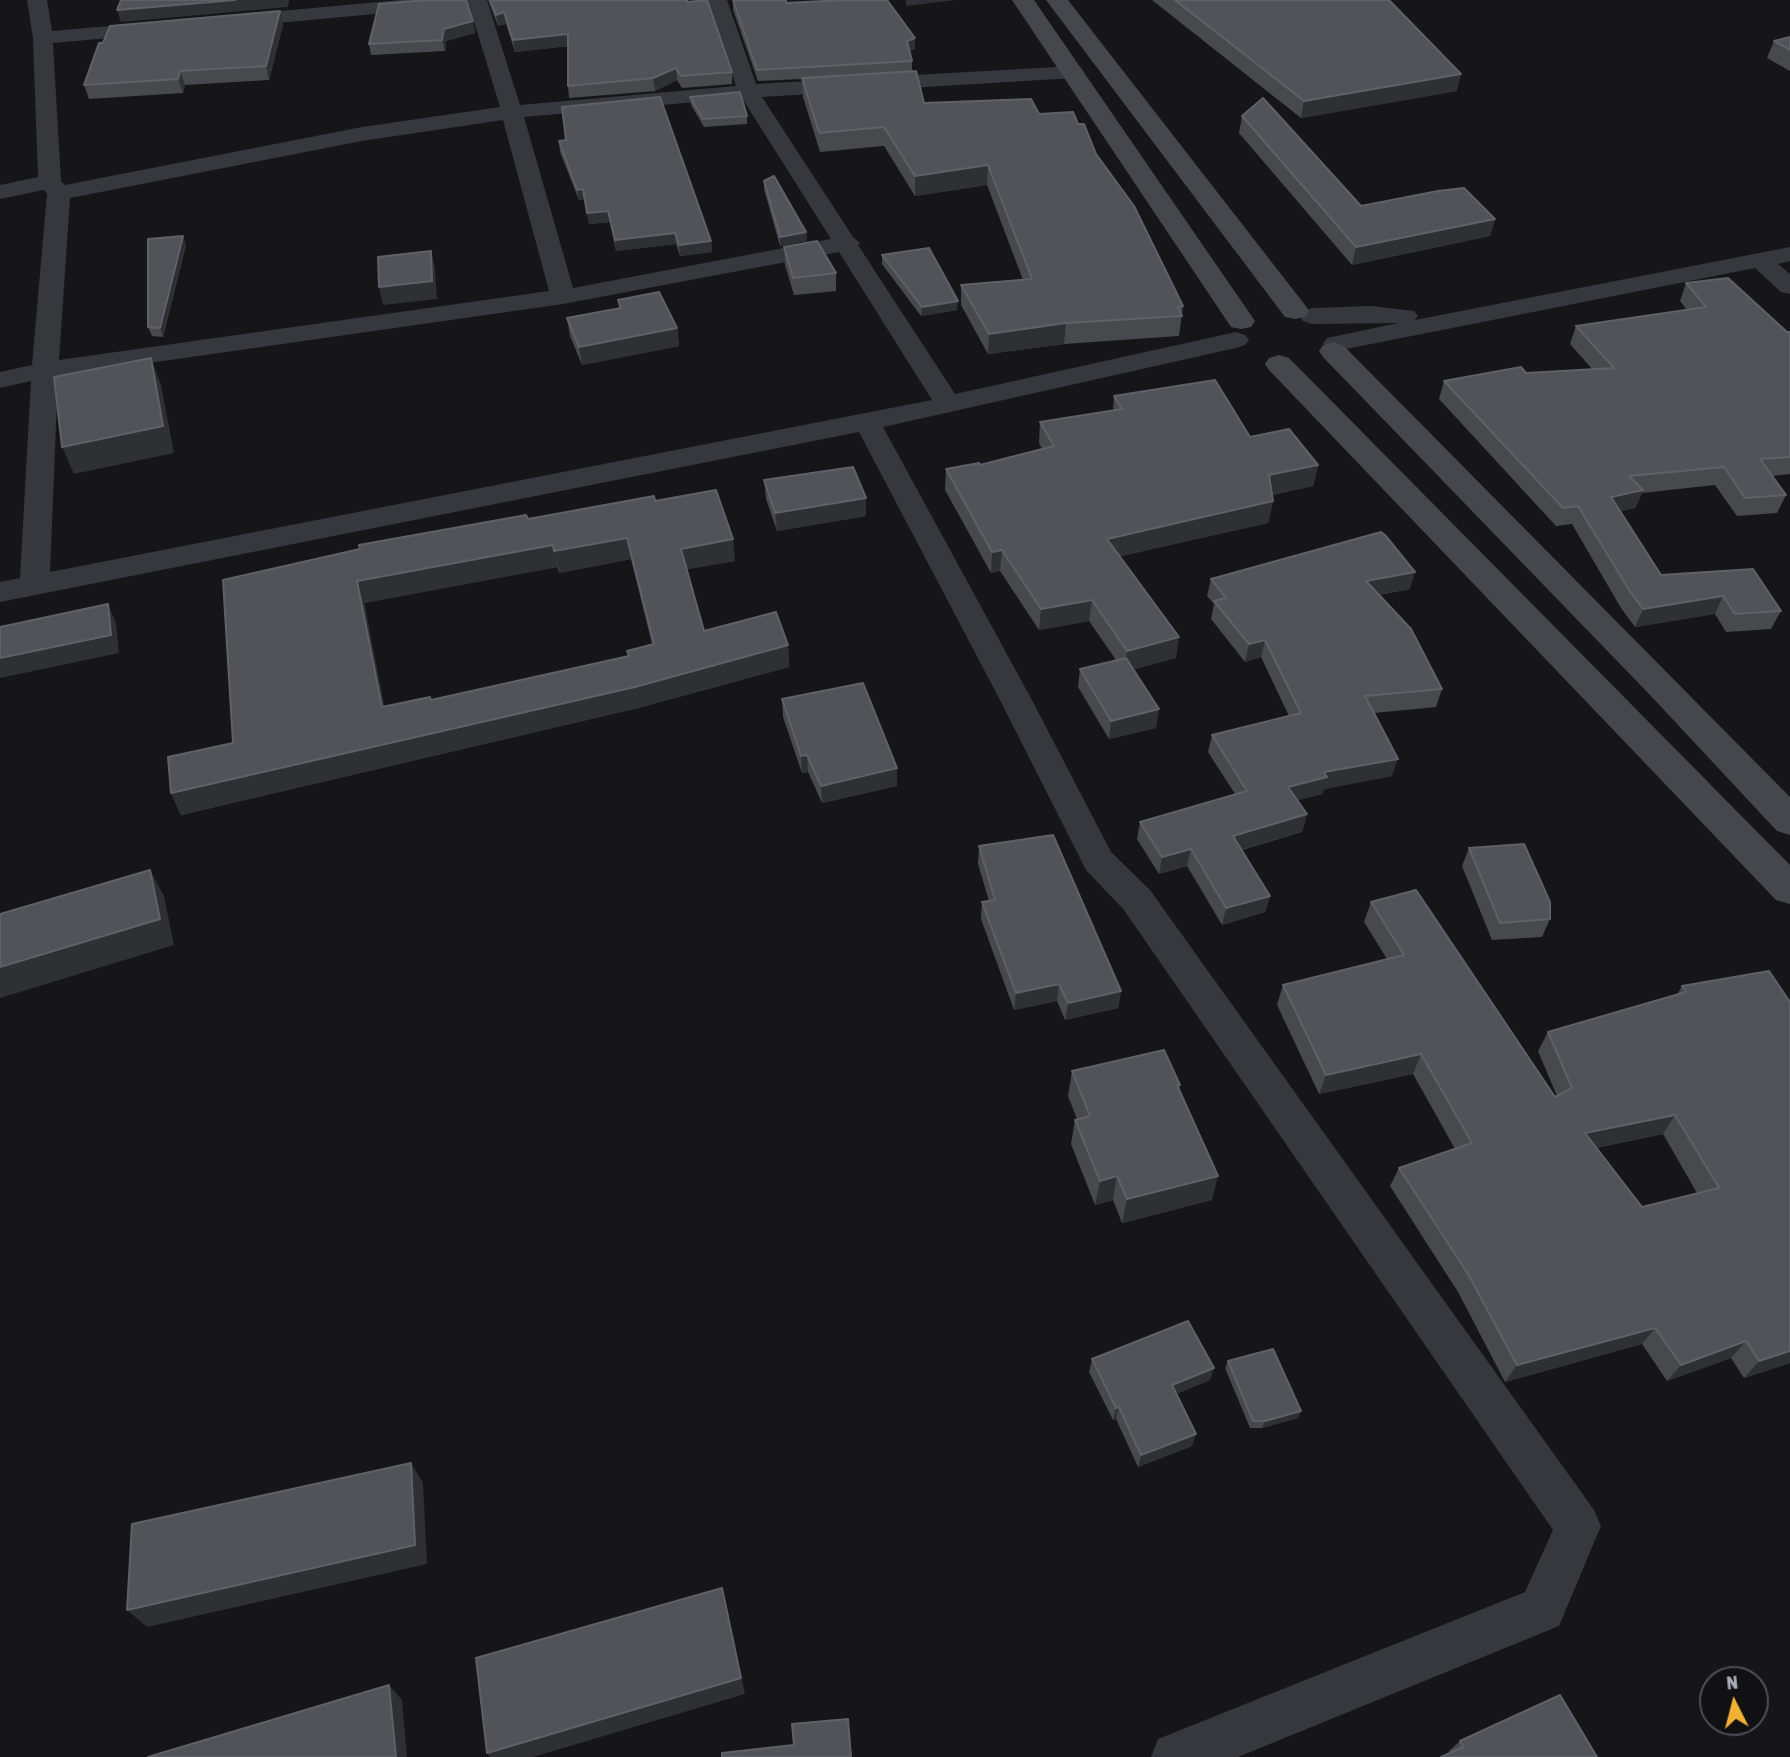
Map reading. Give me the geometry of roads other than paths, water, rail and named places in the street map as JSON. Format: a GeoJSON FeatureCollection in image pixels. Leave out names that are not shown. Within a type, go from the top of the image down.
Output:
{"type":"FeatureCollection","features":[{"type":"Feature","properties":{"kind":"main road"},"geometry":{"type":"LineString","coordinates":[[1023,0],[1074,72],[1239,330],[1251,355],[1279,364],[1301,365],[1320,360],[1334,347]]}},
{"type":"Feature","properties":{"kind":"main road"},"geometry":{"type":"LineString","coordinates":[[1057,0],[1304,314]]}},
{"type":"Feature","properties":{"kind":"main road"},"geometry":{"type":"LineString","coordinates":[[1239,330],[1264,311],[1304,314],[1325,324],[1334,333],[1334,347],[1790,821]]}},
{"type":"Feature","properties":{"kind":"main road"},"geometry":{"type":"LineString","coordinates":[[1279,364],[1790,889]]}},
{"type":"Feature","properties":{"kind":"street"},"geometry":{"type":"LineString","coordinates":[[35,585],[54,188],[43,38],[37,0]]}},
{"type":"Feature","properties":{"kind":"street"},"geometry":{"type":"LineString","coordinates":[[220,22],[466,0]]}},
{"type":"Feature","properties":{"kind":"street"},"geometry":{"type":"LineString","coordinates":[[477,0],[512,112],[563,297]]}},
{"type":"Feature","properties":{"kind":"street"},"geometry":{"type":"LineString","coordinates":[[717,0],[748,91],[848,243],[948,404]]}},
{"type":"Feature","properties":{"kind":"street"},"geometry":{"type":"LineString","coordinates":[[43,38],[179,26]]}},
{"type":"Feature","properties":{"kind":"street"},"geometry":{"type":"LineString","coordinates":[[0,192],[54,188],[362,134],[512,112],[748,91],[1074,72]]}},
{"type":"Feature","properties":{"kind":"street"},"geometry":{"type":"LineString","coordinates":[[0,380],[45,370],[563,297],[848,243]]}},
{"type":"Feature","properties":{"kind":"street"},"geometry":{"type":"LineString","coordinates":[[1334,347],[1453,320],[1790,254]]}},
{"type":"Feature","properties":{"kind":"street"},"geometry":{"type":"LineString","coordinates":[[1761,261],[1790,286]]}},
{"type":"Feature","properties":{"kind":"street"},"geometry":{"type":"LineString","coordinates":[[1304,314],[1371,314],[1453,320]]}},
{"type":"Feature","properties":{"kind":"street"},"geometry":{"type":"LineString","coordinates":[[0,592],[867,422],[1239,330]]}},
{"type":"Feature","properties":{"kind":"street"},"geometry":{"type":"LineString","coordinates":[[867,422],[1017,702],[1098,861],[1137,900],[1578,1526],[1542,1609],[1176,1757]]}}]}
